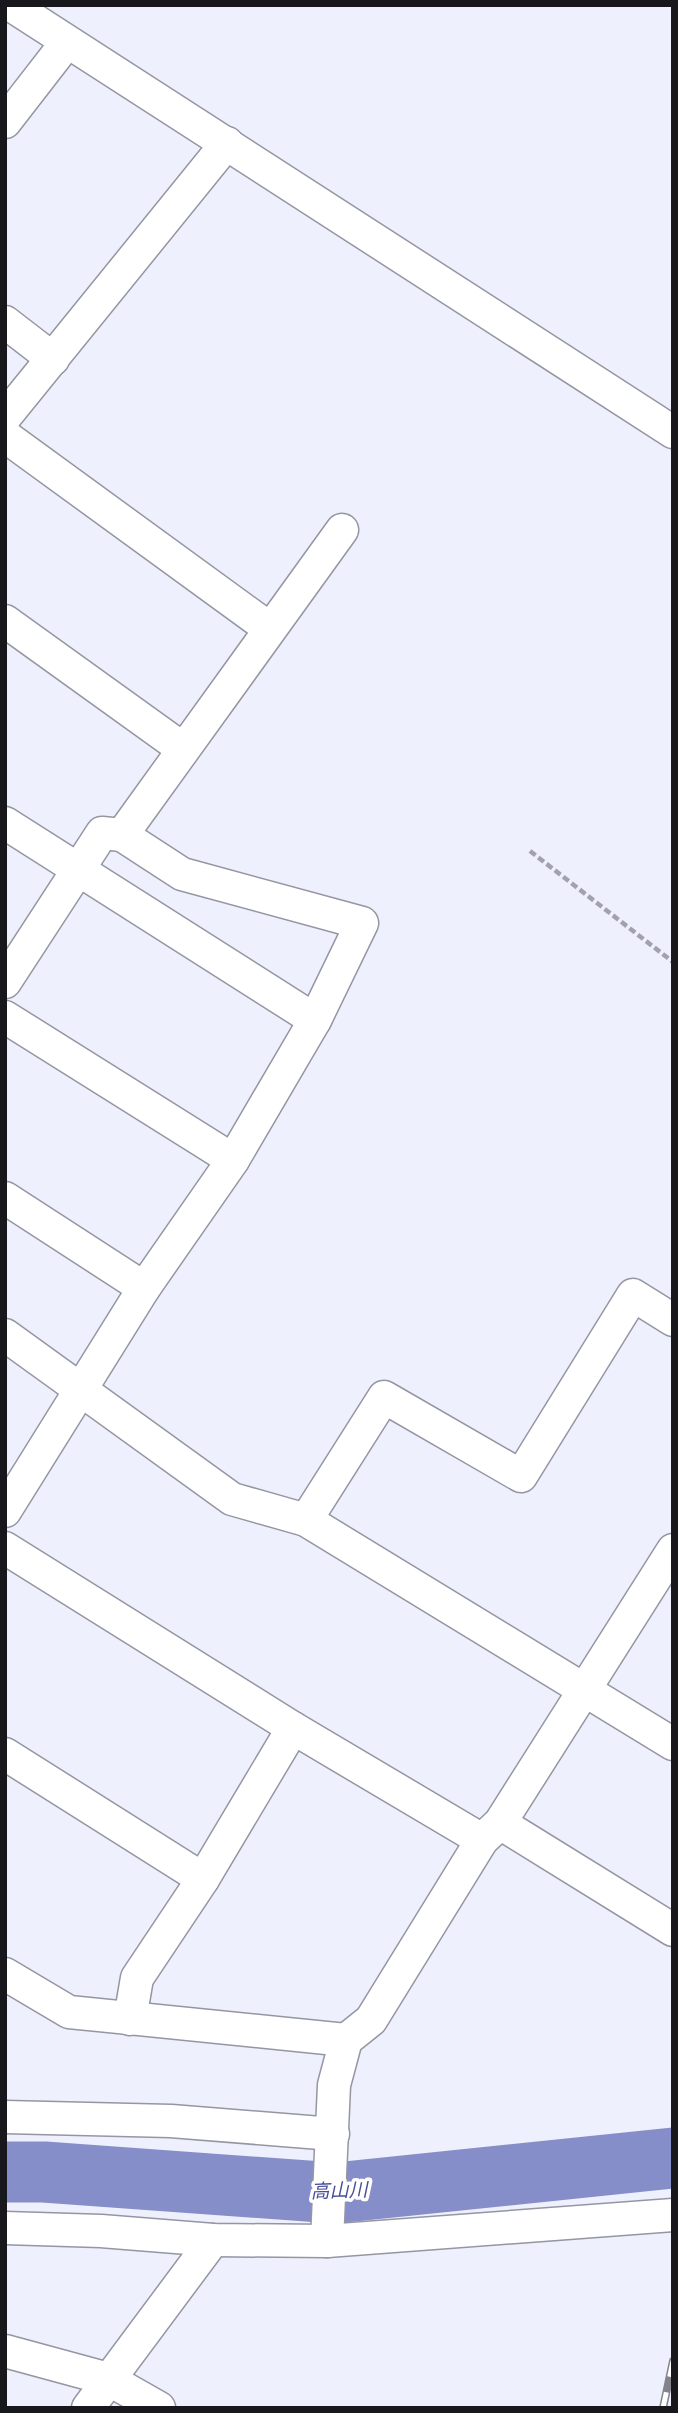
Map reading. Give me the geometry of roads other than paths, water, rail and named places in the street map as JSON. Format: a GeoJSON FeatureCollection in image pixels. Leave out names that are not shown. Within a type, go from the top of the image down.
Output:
{"type":"FeatureCollection","features":[{"type":"Feature","properties":{"kind":"street"},"geometry":{"type":"LineString","coordinates":[[11,5],[673,432]]}},
{"type":"Feature","properties":{"kind":"street"},"geometry":{"type":"LineString","coordinates":[[5,122],[67,42]]}},
{"type":"Feature","properties":{"kind":"street"},"geometry":{"type":"LineString","coordinates":[[5,417],[227,143]]}},
{"type":"Feature","properties":{"kind":"street"},"geometry":{"type":"LineString","coordinates":[[5,322],[53,359]]}},
{"type":"Feature","properties":{"kind":"street"},"geometry":{"type":"LineString","coordinates":[[5,436],[270,629]]}},
{"type":"Feature","properties":{"kind":"street"},"geometry":{"type":"LineString","coordinates":[[122,835],[342,530]]}},
{"type":"Feature","properties":{"kind":"street"},"geometry":{"type":"LineString","coordinates":[[5,621],[183,748]]}},
{"type":"Feature","properties":{"kind":"street"},"geometry":{"type":"LineString","coordinates":[[5,823],[315,1020]]}},
{"type":"Feature","properties":{"kind":"street"},"geometry":{"type":"LineString","coordinates":[[5,982],[102,833],[122,835],[182,874],[362,923],[315,1020],[233,1160],[144,1288],[5,1511]]}},
{"type":"Feature","properties":{"kind":"street"},"geometry":{"type":"LineString","coordinates":[[5,1017],[233,1160]]}},
{"type":"Feature","properties":{"kind":"street"},"geometry":{"type":"LineString","coordinates":[[5,1198],[144,1288]]}},
{"type":"Feature","properties":{"kind":"street"},"geometry":{"type":"LineString","coordinates":[[306,1520],[384,1397],[521,1476],[633,1295],[673,1320]]}},
{"type":"Feature","properties":{"kind":"street"},"geometry":{"type":"LineString","coordinates":[[5,1335],[232,1499],[306,1520],[673,1744]]}},
{"type":"Feature","properties":{"kind":"street"},"geometry":{"type":"LineString","coordinates":[[5,1548],[293,1728],[673,1930]]}},
{"type":"Feature","properties":{"kind":"street"},"geometry":{"type":"LineString","coordinates":[[328,2233],[334,2085],[346,2040],[371,2020],[673,1549]]}},
{"type":"Feature","properties":{"kind":"street"},"geometry":{"type":"LineString","coordinates":[[130,2019],[137,1978],[203,1879],[293,1728]]}},
{"type":"Feature","properties":{"kind":"street"},"geometry":{"type":"LineString","coordinates":[[5,1754],[203,1879]]}},
{"type":"Feature","properties":{"kind":"street"},"geometry":{"type":"LineString","coordinates":[[5,1974],[69,2012],[346,2040]]}},
{"type":"Feature","properties":{"kind":"street"},"geometry":{"type":"LineString","coordinates":[[5,2117],[171,2121],[331,2144]]}},
{"type":"Feature","properties":{"kind":"street"},"geometry":{"type":"LineString","coordinates":[[5,2228],[101,2231],[213,2240],[673,2215]]}},
{"type":"Feature","properties":{"kind":"street"},"geometry":{"type":"LineString","coordinates":[[88,2408],[213,2240]]}},
{"type":"Feature","properties":{"kind":"street"},"geometry":{"type":"LineString","coordinates":[[5,2351],[108,2379],[159,2408]]}},
{"type":"Feature","properties":{"kind":"waterway","name":"高山川"},"geometry":{"type":"LineString","coordinates":[[5,2172],[44,2172],[335,2193],[673,2158]]}},
{"type":"Feature","properties":{"kind":"railway"},"geometry":{"type":"LineString","coordinates":[[663,2408],[673,2361]]}}]}
